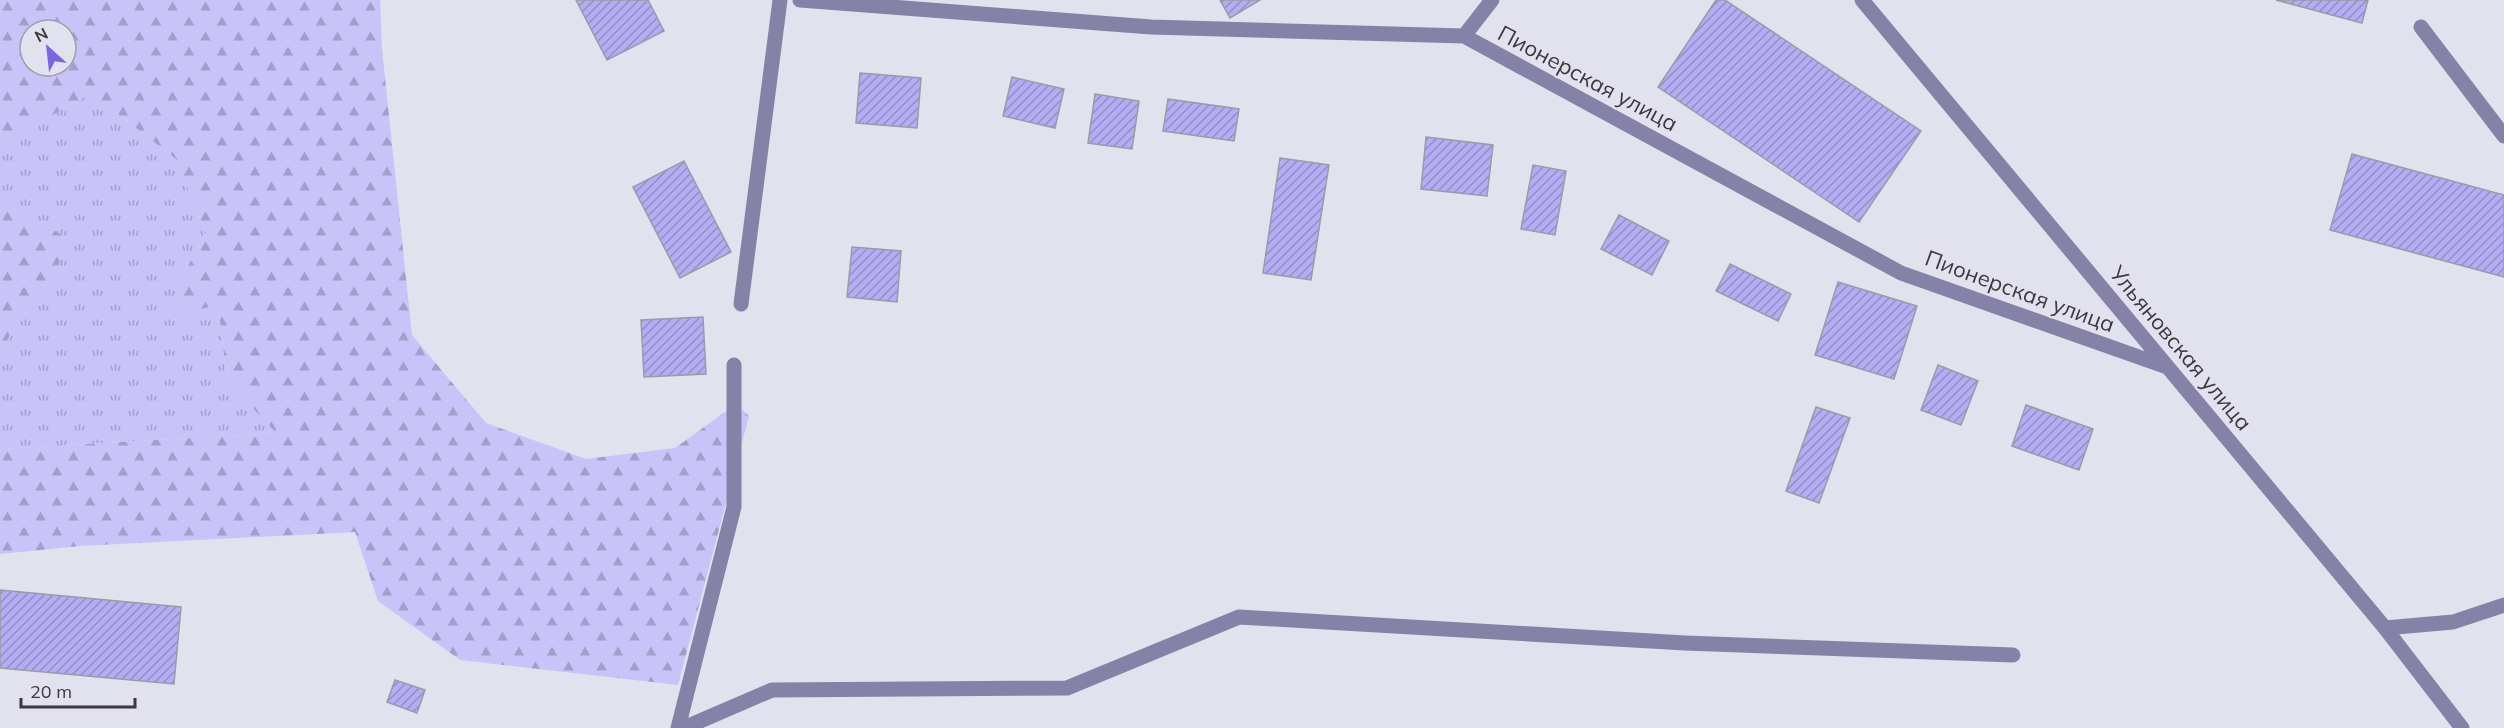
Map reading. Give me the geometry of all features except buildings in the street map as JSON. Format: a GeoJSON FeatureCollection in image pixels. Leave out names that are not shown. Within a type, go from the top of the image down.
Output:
{"type":"FeatureCollection","features":[{"type":"Feature","properties":{"kind":"street"},"geometry":{"type":"LineString","coordinates":[[741,304],[780,0]]}},
{"type":"Feature","properties":{"kind":"street","name":"Пионерская улица"},"geometry":{"type":"LineString","coordinates":[[800,0],[1151,27],[1464,36],[1901,273],[2167,367]]}},
{"type":"Feature","properties":{"kind":"street"},"geometry":{"type":"LineString","coordinates":[[1464,36],[1492,0]]}},
{"type":"Feature","properties":{"kind":"street","name":"Ульяновская улица"},"geometry":{"type":"LineString","coordinates":[[1862,0],[2385,628],[2462,728]]}},
{"type":"Feature","properties":{"kind":"street"},"geometry":{"type":"LineString","coordinates":[[2421,27],[2504,136]]}},
{"type":"Feature","properties":{"kind":"street"},"geometry":{"type":"LineString","coordinates":[[678,728],[734,507],[734,365]]}},
{"type":"Feature","properties":{"kind":"street"},"geometry":{"type":"LineString","coordinates":[[2385,628],[2453,622],[2504,605]]}},
{"type":"Feature","properties":{"kind":"street"},"geometry":{"type":"LineString","coordinates":[[684,728],[772,690],[1066,688],[1239,617],[1685,644],[2013,655]]}},
{"type":"Feature","properties":{"kind":"green space"},"geometry":{"type":"Polygon","coordinates":[[[0,0],[380,0],[382,49],[412,335],[486,423],[586,459],[675,448],[736,404],[749,416],[678,685],[460,660],[378,601],[355,532],[80,546],[0,554],[0,449],[276,433],[227,380],[218,305],[183,313],[180,280],[206,233],[176,159],[91,93],[0,145],[0,0]]]}},
{"type":"Feature","properties":{"kind":"green space"},"geometry":{"type":"Polygon","coordinates":[[[91,93],[176,159],[206,233],[180,280],[184,313],[218,304],[227,380],[277,433],[0,449],[0,354],[10,335],[74,241],[0,201],[0,145],[91,93]]]}},
{"type":"Feature","properties":{"kind":"green space"},"geometry":{"type":"Polygon","coordinates":[[[0,201],[74,241],[10,335],[0,354],[0,201]]]}}]}
